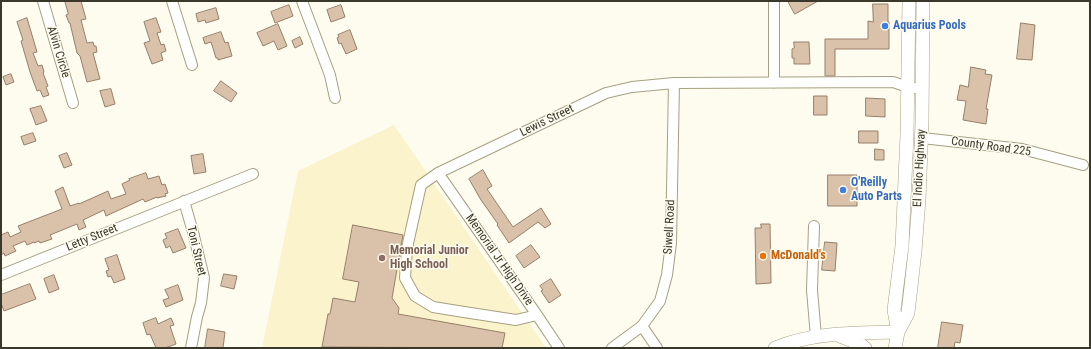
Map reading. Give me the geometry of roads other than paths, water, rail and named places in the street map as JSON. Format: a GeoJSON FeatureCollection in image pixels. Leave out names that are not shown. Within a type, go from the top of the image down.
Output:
{"type":"FeatureCollection","features":[{"type":"Feature","properties":{"kind":"main road","name":"El Indio Highway"},"geometry":{"type":"LineString","coordinates":[[898,332],[894,310],[902,246],[908,87],[909,1]]}},
{"type":"Feature","properties":{"kind":"main road","name":"El Indio Highway"},"geometry":{"type":"LineString","coordinates":[[895,348],[898,332],[908,313],[916,244],[922,138],[923,1]]}},
{"type":"Feature","properties":{"kind":"main road"},"geometry":{"type":"LineString","coordinates":[[775,348],[816,337],[834,334],[898,332]]}},
{"type":"Feature","properties":{"kind":"main road"},"geometry":{"type":"LineString","coordinates":[[834,334],[860,344],[865,348]]}},
{"type":"Feature","properties":{"kind":"street","name":"Alvin Circle"},"geometry":{"type":"LineString","coordinates":[[43,1],[73,103]]}},
{"type":"Feature","properties":{"kind":"street"},"geometry":{"type":"LineString","coordinates":[[172,1],[192,65]]}},
{"type":"Feature","properties":{"kind":"street"},"geometry":{"type":"LineString","coordinates":[[302,1],[330,75],[335,98]]}},
{"type":"Feature","properties":{"kind":"street"},"geometry":{"type":"LineString","coordinates":[[774,1],[774,83]]}},
{"type":"Feature","properties":{"kind":"street","name":"Lewis Street"},"geometry":{"type":"LineString","coordinates":[[537,315],[516,320],[494,317],[433,307],[415,296],[405,278],[407,248],[420,185],[438,173],[606,93],[632,87],[674,83],[893,82],[908,87],[922,88]]}},
{"type":"Feature","properties":{"kind":"street","name":"Siwell Road"},"geometry":{"type":"LineString","coordinates":[[612,348],[642,326],[660,301],[667,276],[671,243],[674,83]]}},
{"type":"Feature","properties":{"kind":"street","name":"County Road 225"},"geometry":{"type":"LineString","coordinates":[[922,138],[1022,149],[1083,165]]}},
{"type":"Feature","properties":{"kind":"street","name":"Memorial Jr High Drive"},"geometry":{"type":"LineString","coordinates":[[438,173],[559,348]]}},
{"type":"Feature","properties":{"kind":"street","name":"Letty Street"},"geometry":{"type":"LineString","coordinates":[[1,275],[253,174]]}},
{"type":"Feature","properties":{"kind":"street","name":"Toni Street"},"geometry":{"type":"LineString","coordinates":[[184,201],[204,278],[201,303],[191,348]]}},
{"type":"Feature","properties":{"kind":"street"},"geometry":{"type":"LineString","coordinates":[[814,226],[812,290],[816,337]]}},
{"type":"Feature","properties":{"kind":"street"},"geometry":{"type":"LineString","coordinates":[[642,326],[656,348]]}},
{"type":"Feature","properties":{"kind":"place","name":"Aquarius Pools"},"geometry":{"type":"Point","coordinates":[885,26]}},
{"type":"Feature","properties":{"kind":"place","name":"O'Reilly Auto Parts"},"geometry":{"type":"Point","coordinates":[843,190]}},
{"type":"Feature","properties":{"kind":"place","name":"McDonald's"},"geometry":{"type":"Point","coordinates":[763,256]}},
{"type":"Feature","properties":{"kind":"place","name":"Memorial Junior High School"},"geometry":{"type":"Point","coordinates":[382,258]}}]}
